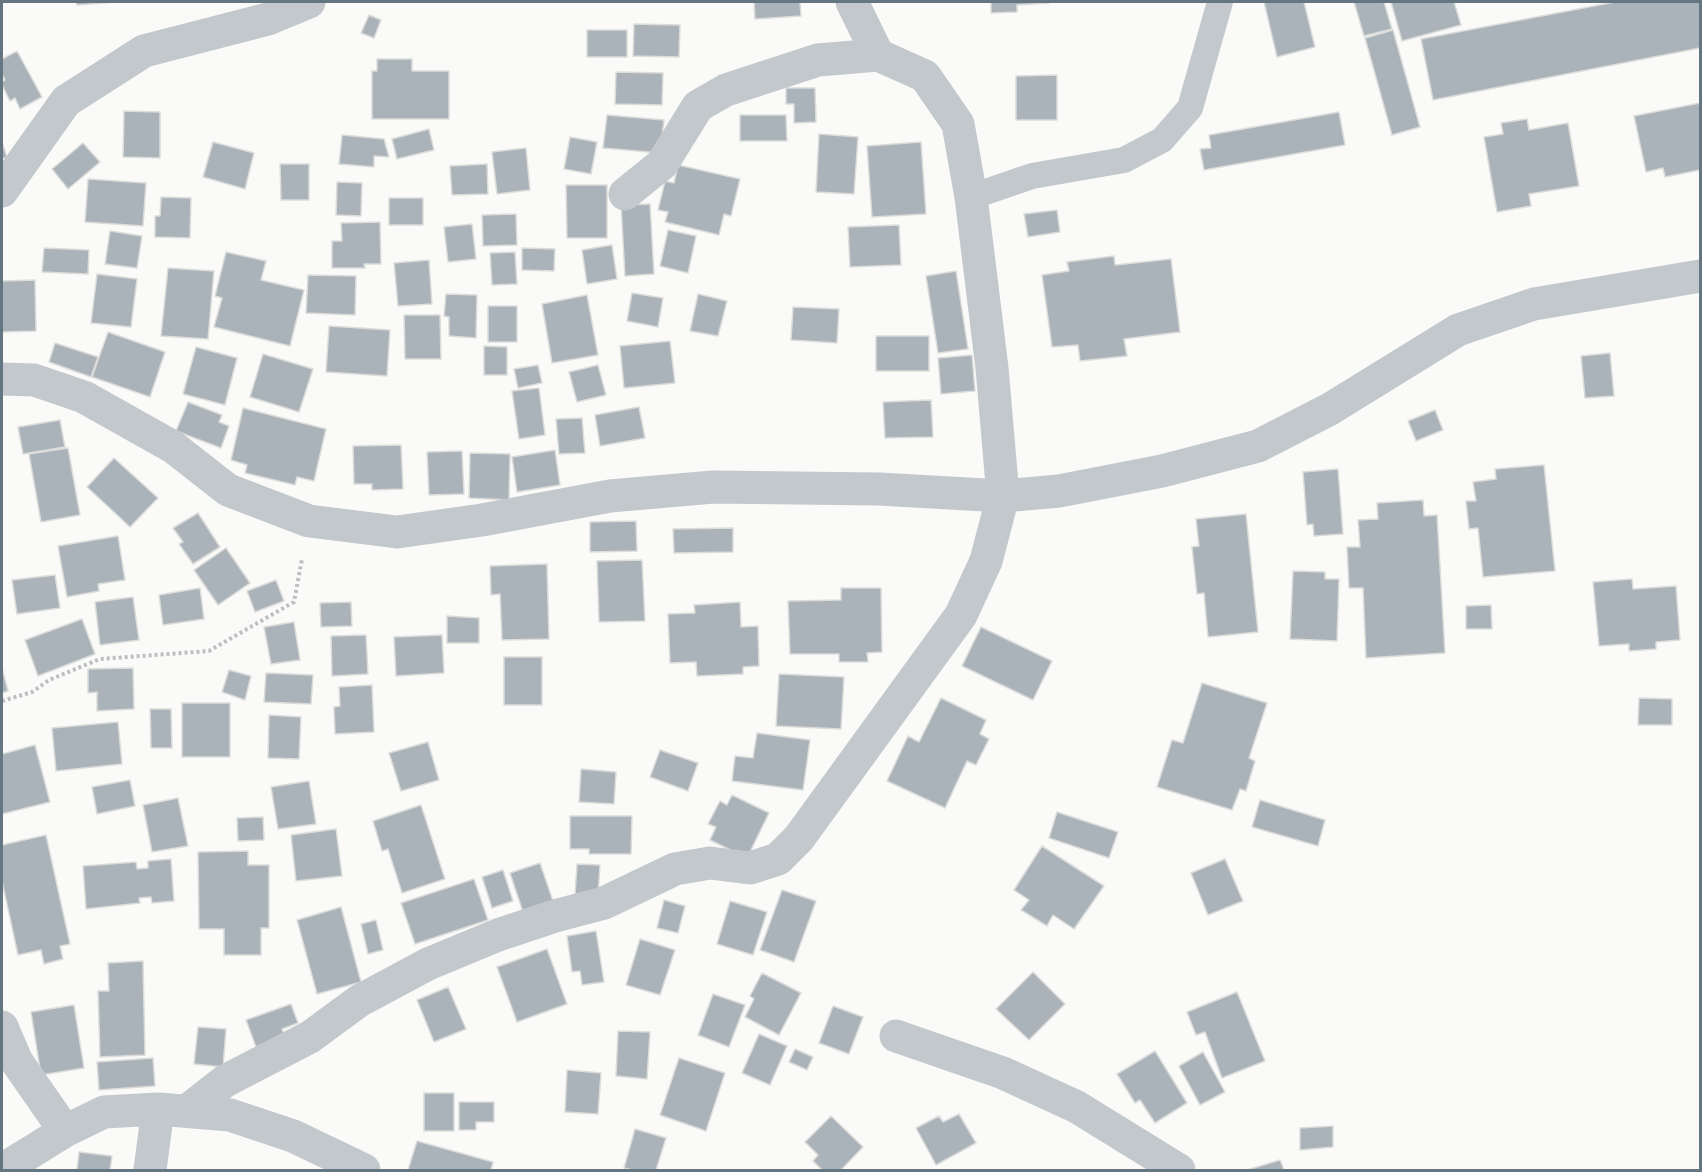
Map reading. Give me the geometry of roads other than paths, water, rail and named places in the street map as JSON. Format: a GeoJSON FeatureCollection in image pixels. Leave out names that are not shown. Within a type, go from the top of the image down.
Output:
{"type":"FeatureCollection","features":[{"type":"Feature","properties":{"kind":"street"},"geometry":{"type":"LineString","coordinates":[[2,191],[66,101],[144,51],[268,19],[309,2]]}},
{"type":"Feature","properties":{"kind":"street"},"geometry":{"type":"LineString","coordinates":[[852,2],[878,55]]}},
{"type":"Feature","properties":{"kind":"street"},"geometry":{"type":"LineString","coordinates":[[150,1170],[173,1109],[310,1037],[359,1001],[428,964],[498,935],[604,903],[675,869],[710,863],[750,868],[778,859],[799,837],[961,615],[986,561],[1003,496],[992,368],[971,197],[958,124],[925,76],[878,55],[818,60],[726,90],[698,106],[662,164],[625,194]]}},
{"type":"Feature","properties":{"kind":"street"},"geometry":{"type":"LineString","coordinates":[[2,380],[34,380],[84,397],[173,447],[228,490],[309,521],[397,532],[482,520],[610,496],[713,487],[879,489],[1003,496],[1059,491],[1162,471],[1258,446],[1330,409],[1458,330],[1533,304],[1701,276]]}},
{"type":"Feature","properties":{"kind":"street"},"geometry":{"type":"LineString","coordinates":[[2,1027],[17,1062],[65,1131]]}},
{"type":"Feature","properties":{"kind":"street"},"geometry":{"type":"LineString","coordinates":[[896,1036],[1003,1073],[1077,1107],[1179,1170]]}},
{"type":"Feature","properties":{"kind":"street"},"geometry":{"type":"LineString","coordinates":[[2,1170],[65,1131],[104,1112],[173,1109],[230,1115],[282,1133],[364,1170]]}},
{"type":"Feature","properties":{"kind":"lane"},"geometry":{"type":"LineString","coordinates":[[971,197],[1032,176],[1124,160],[1162,140],[1190,108],[1220,2]]}}]}
